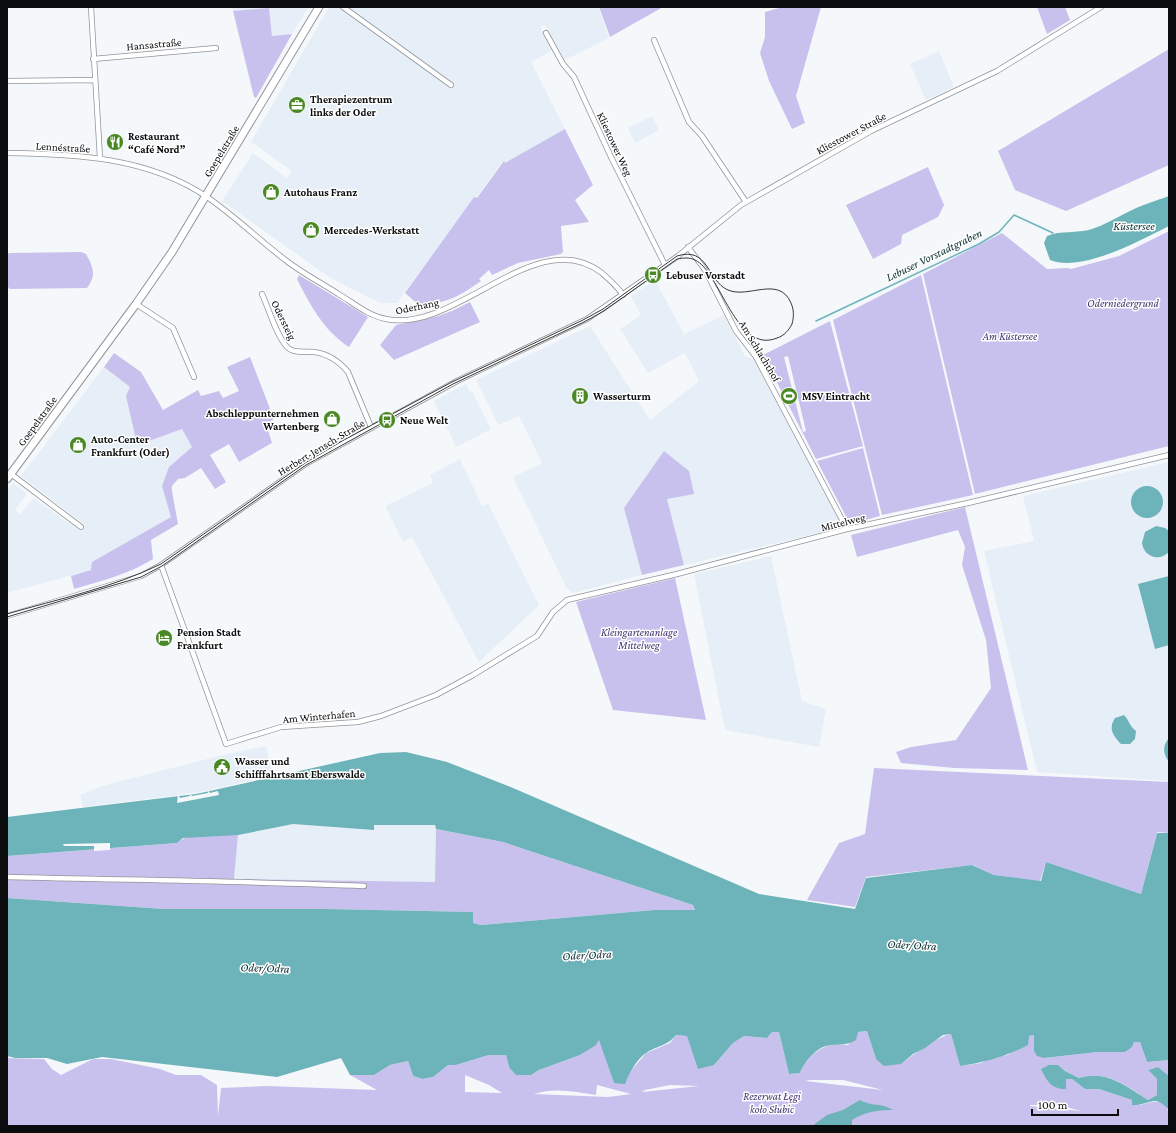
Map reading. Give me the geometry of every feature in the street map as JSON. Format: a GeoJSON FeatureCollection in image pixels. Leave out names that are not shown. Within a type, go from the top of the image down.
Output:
{"type":"FeatureCollection","features":[{"type":"Feature","properties":{"kind":"street"},"geometry":{"type":"LineString","coordinates":[[91,7],[100,158]]}},
{"type":"Feature","properties":{"kind":"street","name":"Goepelstraße"},"geometry":{"type":"LineString","coordinates":[[81,528],[9,477],[136,304],[207,196],[319,7]]}},
{"type":"Feature","properties":{"kind":"street"},"geometry":{"type":"LineString","coordinates":[[343,7],[451,84]]}},
{"type":"Feature","properties":{"kind":"street","name":"Kliestower Straße"},"geometry":{"type":"LineString","coordinates":[[623,296],[746,202],[871,131],[997,71],[1101,7]]}},
{"type":"Feature","properties":{"kind":"street","name":"Kliestower Weg"},"geometry":{"type":"LineString","coordinates":[[546,33],[563,64],[574,77],[611,157],[665,265]]}},
{"type":"Feature","properties":{"kind":"street"},"geometry":{"type":"LineString","coordinates":[[654,40],[690,122],[702,136],[746,202]]}},
{"type":"Feature","properties":{"kind":"street","name":"Hansastraße"},"geometry":{"type":"LineString","coordinates":[[93,59],[216,48]]}},
{"type":"Feature","properties":{"kind":"street"},"geometry":{"type":"LineString","coordinates":[[7,81],[95,80]]}},
{"type":"Feature","properties":{"kind":"street","name":"Lennéstraße"},"geometry":{"type":"LineString","coordinates":[[7,153],[54,154],[100,158],[156,172],[207,196]]}},
{"type":"Feature","properties":{"kind":"street","name":"Oderhang"},"geometry":{"type":"LineString","coordinates":[[207,196],[290,263],[369,313],[383,319],[395,321],[450,308],[509,275],[534,266],[559,260],[583,262],[598,270],[616,285],[623,296]]}},
{"type":"Feature","properties":{"kind":"street","name":"Am Schlachthof"},"geometry":{"type":"LineString","coordinates":[[688,247],[705,270],[736,331],[756,357],[847,529]]}},
{"type":"Feature","properties":{"kind":"street","name":"Odersteig"},"geometry":{"type":"LineString","coordinates":[[262,294],[281,338],[287,347],[299,352],[325,354],[342,365],[348,372],[371,427]]}},
{"type":"Feature","properties":{"kind":"street","name":"Herbert-Jensch-Straße"},"geometry":{"type":"LineString","coordinates":[[7,616],[141,576],[161,565],[307,463],[457,381],[558,335],[593,316],[623,296]]}},
{"type":"Feature","properties":{"kind":"street"},"geometry":{"type":"LineString","coordinates":[[136,304],[173,328],[194,377]]}},
{"type":"Feature","properties":{"kind":"street","name":"Mittelweg"},"geometry":{"type":"LineString","coordinates":[[537,636],[553,612],[567,600],[677,574],[847,529],[968,503],[1169,455]]}},
{"type":"Feature","properties":{"kind":"street","name":"Am Winterhafen"},"geometry":{"type":"LineString","coordinates":[[161,565],[226,744],[281,727],[358,722],[381,716],[436,695],[473,675],[537,636]]}},
{"type":"Feature","properties":{"kind":"street"},"geometry":{"type":"LineString","coordinates":[[7,877],[144,880],[237,880],[364,886]]}},
{"type":"Feature","properties":{"kind":"shaded area"},"geometry":{"type":"Polygon","coordinates":[[[233,7],[309,7],[292,34],[272,36],[269,8],[233,11],[233,7]]]}},
{"type":"Feature","properties":{"kind":"shaded area"},"geometry":{"type":"Polygon","coordinates":[[[329,7],[598,7],[609,38],[565,60],[545,25],[540,27],[553,50],[531,62],[565,129],[506,164],[503,161],[476,198],[474,197],[397,303],[380,303],[329,277],[222,201],[253,153],[287,178],[292,171],[251,142],[329,7]]]}},
{"type":"Feature","properties":{"kind":"shaded area"},"geometry":{"type":"Polygon","coordinates":[[[939,51],[954,87],[926,100],[910,64],[939,51]]]}},
{"type":"Feature","properties":{"kind":"shaded area"},"geometry":{"type":"Polygon","coordinates":[[[652,116],[659,130],[635,143],[628,128],[652,116]]]}},
{"type":"Feature","properties":{"kind":"shaded area"},"geometry":{"type":"Polygon","coordinates":[[[655,280],[684,334],[724,315],[745,356],[754,359],[839,520],[838,525],[831,530],[684,565],[667,499],[694,493],[624,508],[642,575],[573,593],[566,587],[513,477],[542,463],[519,416],[498,425],[476,380],[590,326],[650,420],[699,381],[685,353],[648,373],[620,329],[641,315],[631,296],[655,280]]]}},
{"type":"Feature","properties":{"kind":"shaded area"},"geometry":{"type":"Polygon","coordinates":[[[104,367],[130,387],[149,441],[182,429],[192,447],[169,467],[171,517],[93,562],[91,570],[7,593],[7,491],[13,483],[26,493],[15,510],[20,514],[33,499],[35,499],[81,532],[86,526],[21,476],[104,367]]]}},
{"type":"Feature","properties":{"kind":"shaded area"},"geometry":{"type":"Polygon","coordinates":[[[466,384],[470,392],[472,391],[491,429],[456,447],[434,401],[466,384]]]}},
{"type":"Feature","properties":{"kind":"shaded area"},"geometry":{"type":"Polygon","coordinates":[[[460,459],[482,506],[488,503],[539,605],[479,662],[412,537],[403,542],[385,506],[433,483],[430,475],[460,459]]]}},
{"type":"Feature","properties":{"kind":"shaded area"},"geometry":{"type":"Polygon","coordinates":[[[1169,462],[1169,781],[1037,772],[984,551],[1034,541],[1023,496],[1169,462]]]}},
{"type":"Feature","properties":{"kind":"shaded area"},"geometry":{"type":"Polygon","coordinates":[[[771,556],[802,701],[826,709],[819,747],[725,730],[694,574],[771,556]]]}},
{"type":"Feature","properties":{"kind":"shaded area"},"geometry":{"type":"Polygon","coordinates":[[[266,746],[273,776],[195,793],[83,807],[80,795],[102,786],[223,755],[266,746]]]}},
{"type":"Feature","properties":{"kind":"shaded area"},"geometry":{"type":"Polygon","coordinates":[[[293,824],[374,830],[374,825],[436,825],[435,882],[234,879],[238,835],[293,824]]]}},
{"type":"Feature","properties":{"kind":"green space"},"geometry":{"type":"Polygon","coordinates":[[[599,7],[663,7],[610,37],[599,7]]]}},
{"type":"Feature","properties":{"kind":"green space"},"geometry":{"type":"Polygon","coordinates":[[[783,7],[821,7],[796,96],[805,123],[792,129],[769,81],[760,53],[765,37],[765,12],[783,7]]]}},
{"type":"Feature","properties":{"kind":"green space"},"geometry":{"type":"Polygon","coordinates":[[[1037,7],[1065,7],[1070,20],[1047,34],[1037,7]]]}},
{"type":"Feature","properties":{"kind":"green space"},"geometry":{"type":"Polygon","coordinates":[[[269,8],[272,36],[292,34],[256,98],[254,97],[233,11],[269,8]]]}},
{"type":"Feature","properties":{"kind":"green space"},"geometry":{"type":"Polygon","coordinates":[[[1169,49],[1169,165],[1066,211],[1015,190],[998,151],[1169,49]]]}},
{"type":"Feature","properties":{"kind":"green space"},"geometry":{"type":"Polygon","coordinates":[[[565,129],[593,185],[575,200],[589,222],[561,226],[563,252],[561,254],[518,263],[492,275],[489,270],[479,279],[481,281],[466,291],[438,303],[419,305],[405,293],[474,197],[477,198],[504,161],[505,163],[565,129]]]}},
{"type":"Feature","properties":{"kind":"green space"},"geometry":{"type":"Polygon","coordinates":[[[928,167],[944,205],[938,217],[902,235],[901,244],[873,259],[846,205],[928,167]]]}},
{"type":"Feature","properties":{"kind":"green space","name":"Am Küstersee"},"geometry":{"type":"Polygon","coordinates":[[[1169,231],[1169,446],[975,494],[923,274],[1002,233],[1047,269],[1071,269],[1119,256],[1169,231]]]}},
{"type":"Feature","properties":{"kind":"green space"},"geometry":{"type":"Polygon","coordinates":[[[81,252],[86,254],[93,271],[92,279],[87,288],[10,289],[7,286],[7,255],[9,253],[81,252]]]}},
{"type":"Feature","properties":{"kind":"green space"},"geometry":{"type":"Polygon","coordinates":[[[299,275],[368,317],[349,347],[340,341],[318,317],[297,279],[299,275]]]}},
{"type":"Feature","properties":{"kind":"green space"},"geometry":{"type":"Polygon","coordinates":[[[921,275],[973,495],[882,515],[833,320],[921,275]]]}},
{"type":"Feature","properties":{"kind":"green space"},"geometry":{"type":"Polygon","coordinates":[[[470,302],[480,322],[394,360],[380,345],[396,325],[438,316],[470,302]]]}},
{"type":"Feature","properties":{"kind":"green space"},"geometry":{"type":"Polygon","coordinates":[[[830,321],[863,446],[816,459],[763,355],[830,321]],[[788,356],[784,357],[803,432],[806,431],[788,356]]]}},
{"type":"Feature","properties":{"kind":"green space"},"geometry":{"type":"Polygon","coordinates":[[[114,353],[141,372],[163,410],[198,390],[201,396],[219,391],[223,398],[239,391],[227,367],[250,357],[274,419],[266,424],[272,443],[239,462],[229,444],[210,455],[226,482],[215,489],[201,468],[185,478],[178,479],[172,486],[172,491],[178,524],[151,540],[153,559],[125,573],[74,589],[71,576],[91,570],[92,562],[171,517],[162,486],[169,467],[192,447],[182,429],[149,441],[136,439],[126,396],[130,387],[104,367],[114,353]]]}},
{"type":"Feature","properties":{"kind":"green space"},"geometry":{"type":"Polygon","coordinates":[[[863,448],[880,516],[850,524],[817,461],[863,448]]]}},
{"type":"Feature","properties":{"kind":"green space"},"geometry":{"type":"Polygon","coordinates":[[[664,451],[689,471],[694,494],[667,499],[684,565],[642,575],[624,508],[664,451]]]}},
{"type":"Feature","properties":{"kind":"green space"},"geometry":{"type":"Polygon","coordinates":[[[965,507],[1028,770],[954,768],[901,763],[896,752],[911,747],[956,740],[991,688],[986,640],[962,565],[965,547],[958,530],[857,557],[851,535],[965,507]]]}},
{"type":"Feature","properties":{"kind":"green space","name":"Kleingartenanlage Mittelweg"},"geometry":{"type":"Polygon","coordinates":[[[675,578],[706,720],[613,710],[576,602],[675,578]]]}},
{"type":"Feature","properties":{"kind":"green space"},"geometry":{"type":"Polygon","coordinates":[[[874,768],[1169,782],[1169,833],[1157,832],[1141,894],[1046,862],[1040,881],[994,875],[973,865],[866,877],[855,907],[807,900],[839,843],[865,834],[874,768]]]}},
{"type":"Feature","properties":{"kind":"green space"},"geometry":{"type":"Polygon","coordinates":[[[436,829],[503,842],[693,905],[695,911],[654,910],[481,925],[473,923],[472,912],[326,909],[164,909],[7,898],[7,856],[177,843],[183,839],[206,834],[238,835],[234,879],[435,882],[436,829]]]}},
{"type":"Feature","properties":{"kind":"green space","name":"Rezerwat Łęgi koło Słubic"},"geometry":{"type":"Polygon","coordinates":[[[867,1031],[876,1059],[901,1064],[933,1042],[951,1034],[960,1066],[981,1063],[994,1057],[1008,1055],[1029,1036],[1034,1035],[1044,1058],[1098,1052],[1125,1052],[1134,1042],[1140,1042],[1147,1062],[1169,1060],[1169,1076],[1158,1067],[1148,1070],[1157,1079],[1157,1095],[1148,1100],[1116,1080],[1099,1076],[1079,1078],[1065,1071],[1058,1065],[1066,1079],[1072,1079],[1085,1089],[1099,1089],[1132,1100],[1140,1105],[1155,1102],[1164,1103],[1168,1111],[1169,1126],[7,1126],[7,1058],[44,1059],[52,1069],[61,1075],[93,1059],[111,1059],[160,1069],[176,1075],[201,1075],[217,1085],[218,1116],[221,1088],[266,1086],[377,1090],[350,1075],[374,1075],[390,1065],[408,1061],[413,1076],[423,1079],[433,1077],[448,1065],[456,1065],[489,1055],[506,1055],[509,1067],[531,1075],[539,1070],[580,1055],[600,1040],[614,1083],[630,1072],[646,1053],[670,1043],[676,1035],[687,1036],[714,1065],[733,1043],[744,1036],[767,1038],[772,1032],[779,1032],[789,1074],[800,1073],[807,1061],[817,1051],[830,1045],[848,1045],[858,1032],[867,1031]],[[465,1075],[465,1092],[502,1093],[489,1085],[465,1075]],[[843,1080],[805,1081],[883,1090],[843,1080]],[[597,1085],[596,1095],[557,1090],[534,1094],[608,1097],[631,1094],[597,1085]],[[670,1085],[645,1090],[642,1092],[699,1086],[670,1085]],[[1058,1105],[1030,1106],[1081,1111],[1058,1105]]]}},
{"type":"Feature","properties":{"kind":"water","name":"Küstersee"},"geometry":{"type":"Polygon","coordinates":[[[1169,196],[1169,226],[1143,239],[1094,259],[1063,263],[1050,260],[1044,243],[1047,236],[1057,233],[1092,229],[1136,208],[1169,196]]]}},
{"type":"Feature","properties":{"kind":"water"},"geometry":{"type":"Polygon","coordinates":[[[1147,486],[1156,489],[1160,493],[1163,502],[1160,511],[1156,515],[1147,518],[1138,515],[1134,511],[1131,502],[1134,493],[1138,489],[1147,486]]]}},
{"type":"Feature","properties":{"kind":"water"},"geometry":{"type":"Polygon","coordinates":[[[1156,526],[1165,528],[1169,531],[1169,552],[1161,557],[1149,555],[1143,548],[1142,543],[1145,532],[1156,526]]]}},
{"type":"Feature","properties":{"kind":"water"},"geometry":{"type":"Polygon","coordinates":[[[1169,576],[1169,645],[1155,649],[1138,584],[1169,576]]]}},
{"type":"Feature","properties":{"kind":"water"},"geometry":{"type":"Polygon","coordinates":[[[1124,715],[1132,728],[1136,731],[1135,739],[1130,744],[1121,744],[1112,732],[1112,725],[1115,718],[1124,715]]]}},
{"type":"Feature","properties":{"kind":"water"},"geometry":{"type":"Polygon","coordinates":[[[1169,738],[1169,762],[1165,756],[1164,747],[1169,738]]]}},
{"type":"Feature","properties":{"kind":"water","name":"Oder/Odra"},"geometry":{"type":"Polygon","coordinates":[[[406,752],[447,762],[513,788],[759,894],[855,909],[866,878],[972,865],[994,875],[1041,881],[1046,862],[1141,894],[1157,833],[1169,833],[1169,1060],[1147,1062],[1140,1042],[1134,1042],[1132,1047],[1125,1052],[1098,1052],[1044,1058],[1037,1056],[1034,1051],[1034,1035],[1029,1036],[1028,1045],[1004,1056],[960,1066],[951,1034],[943,1035],[925,1048],[913,1054],[901,1064],[884,1066],[876,1059],[867,1031],[858,1032],[856,1040],[852,1042],[830,1045],[818,1050],[810,1057],[800,1073],[789,1074],[779,1032],[772,1032],[767,1038],[744,1036],[733,1043],[714,1065],[698,1069],[687,1036],[676,1035],[669,1042],[650,1050],[639,1059],[625,1084],[614,1083],[599,1040],[596,1045],[580,1055],[539,1070],[531,1075],[516,1075],[509,1067],[506,1055],[489,1055],[456,1065],[448,1065],[433,1077],[423,1079],[413,1076],[408,1061],[390,1065],[374,1075],[350,1075],[341,1058],[277,1077],[102,1057],[67,1064],[47,1058],[15,1058],[7,1056],[7,898],[164,909],[326,909],[473,912],[473,923],[481,925],[654,910],[695,910],[693,905],[503,842],[436,829],[435,825],[374,825],[374,830],[293,824],[238,835],[183,838],[177,843],[7,856],[7,817],[196,794],[380,753],[406,752]]]}},
{"type":"Feature","properties":{"kind":"water"},"geometry":{"type":"Polygon","coordinates":[[[1049,1065],[1058,1065],[1065,1071],[1079,1078],[1099,1076],[1108,1078],[1124,1085],[1148,1100],[1157,1095],[1157,1079],[1148,1070],[1158,1067],[1169,1076],[1169,1110],[1160,1102],[1156,1101],[1132,1105],[1132,1100],[1099,1089],[1085,1089],[1072,1079],[1066,1079],[1066,1089],[1057,1088],[1050,1084],[1041,1069],[1049,1065]]]}},
{"type":"Feature","properties":{"kind":"water"},"geometry":{"type":"Polygon","coordinates":[[[860,1100],[884,1106],[893,1110],[866,1113],[852,1120],[852,1126],[812,1126],[827,1115],[843,1110],[860,1100]]]}},
{"type":"Feature","properties":{"kind":"pier"},"geometry":{"type":"Polygon","coordinates":[[[207,789],[210,793],[218,791],[219,795],[177,803],[178,794],[180,798],[190,796],[189,793],[192,796],[208,793],[207,789]]]}},
{"type":"Feature","properties":{"kind":"pier"},"geometry":{"type":"Polygon","coordinates":[[[110,843],[110,850],[94,851],[94,846],[64,846],[63,844],[110,843]]]}},
{"type":"Feature","properties":{"kind":"waterway","name":"Lebuser Vorstadtgraben"},"geometry":{"type":"LineString","coordinates":[[816,321],[979,244],[999,232],[1014,215],[1053,233]]}},
{"type":"Feature","properties":{"kind":"tram line"},"geometry":{"type":"LineString","coordinates":[[7,614],[123,580],[161,564],[305,463],[342,441],[452,382],[603,309],[677,256],[688,254],[696,256],[702,260],[721,286],[728,290],[736,292],[762,289],[779,290],[786,295],[791,303],[793,319],[788,331],[780,337],[763,340],[750,335],[730,310],[713,279],[704,267],[693,259],[677,259],[604,311],[453,384],[306,465],[162,566],[141,577],[7,617]]}},
{"type":"Feature","properties":{"kind":"place","name":"Therapiezentrum links der Oder"},"geometry":{"type":"Point","coordinates":[297,105]}},
{"type":"Feature","properties":{"kind":"place","name":"Restaurant “Café Nord”"},"geometry":{"type":"Point","coordinates":[115,142]}},
{"type":"Feature","properties":{"kind":"place","name":"Autohaus Franz"},"geometry":{"type":"Point","coordinates":[271,192]}},
{"type":"Feature","properties":{"kind":"place","name":"Mercedes-Werkstatt"},"geometry":{"type":"Point","coordinates":[311,230]}},
{"type":"Feature","properties":{"kind":"place","name":"Lebuser Vorstadt"},"geometry":{"type":"Point","coordinates":[653,275]}},
{"type":"Feature","properties":{"kind":"place","name":"Wasserturm"},"geometry":{"type":"Point","coordinates":[580,396]}},
{"type":"Feature","properties":{"kind":"place","name":"MSV Eintracht"},"geometry":{"type":"Point","coordinates":[789,396]}},
{"type":"Feature","properties":{"kind":"place","name":"Abschleppunternehmen Wartenberg"},"geometry":{"type":"Point","coordinates":[332,419]}},
{"type":"Feature","properties":{"kind":"place","name":"Neue Welt"},"geometry":{"type":"Point","coordinates":[387,420]}},
{"type":"Feature","properties":{"kind":"place","name":"Auto-Center Frankfurt (Oder)"},"geometry":{"type":"Point","coordinates":[78,445]}},
{"type":"Feature","properties":{"kind":"place","name":"Pension Stadt Frankfurt"},"geometry":{"type":"Point","coordinates":[164,638]}},
{"type":"Feature","properties":{"kind":"place","name":"Wasser und Schifffahrtsamt Eberswalde"},"geometry":{"type":"Point","coordinates":[222,767]}},
{"type":"Feature","properties":{"kind":"park label","name":"Oderniedergrund"},"geometry":{"type":"Point","coordinates":[1123,303]}}]}
